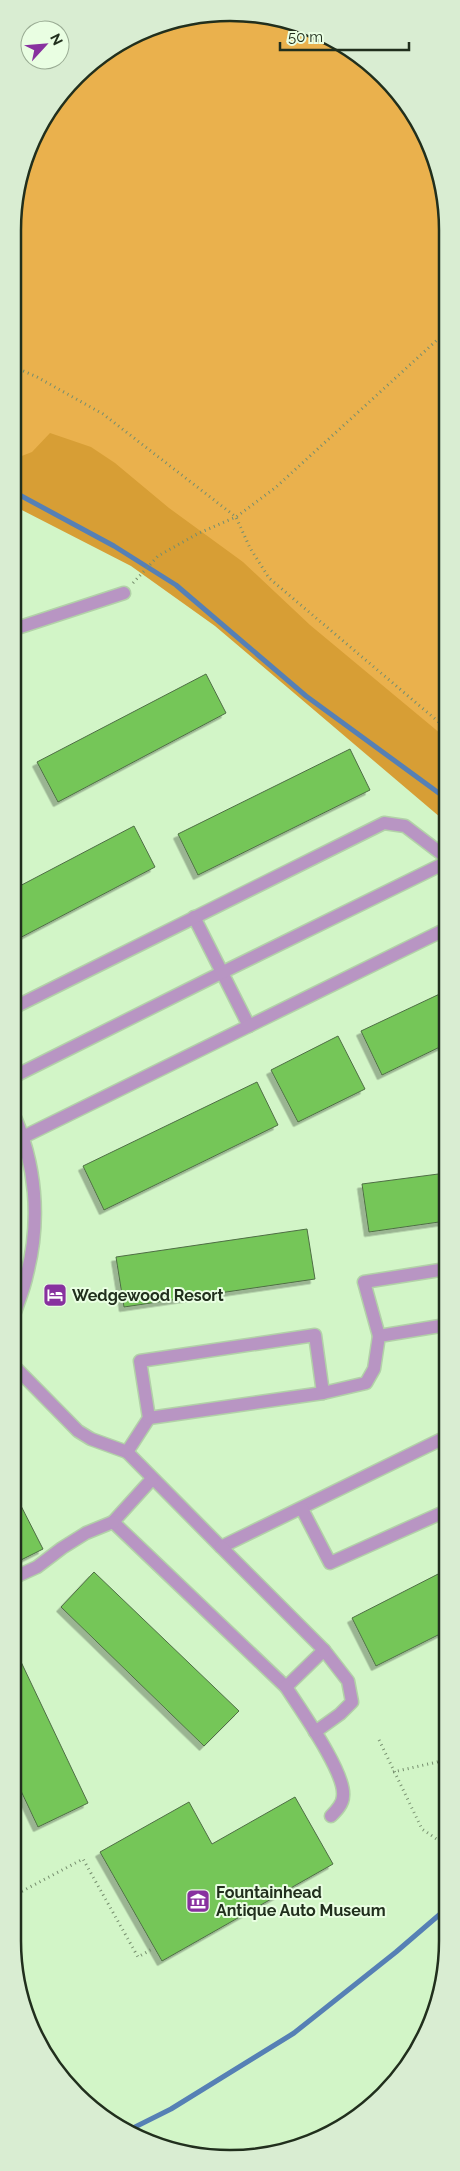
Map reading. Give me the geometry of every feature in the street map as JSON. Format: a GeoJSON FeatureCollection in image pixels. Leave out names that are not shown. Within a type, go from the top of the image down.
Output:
{"type":"FeatureCollection","features":[{"type":"Feature","properties":{"kind":"street"},"geometry":{"type":"LineString","coordinates":[[21,628],[124,592]]}},
{"type":"Feature","properties":{"kind":"street"},"geometry":{"type":"LineString","coordinates":[[21,1004],[384,822],[405,826],[439,853]]}},
{"type":"Feature","properties":{"kind":"street"},"geometry":{"type":"LineString","coordinates":[[21,1073],[439,865]]}},
{"type":"Feature","properties":{"kind":"street"},"geometry":{"type":"LineString","coordinates":[[194,918],[249,1026]]}},
{"type":"Feature","properties":{"kind":"street"},"geometry":{"type":"LineString","coordinates":[[21,1138],[439,932]]}},
{"type":"Feature","properties":{"kind":"street"},"geometry":{"type":"LineString","coordinates":[[21,1147],[33,1178],[36,1218],[28,1273],[21,1294]]}},
{"type":"Feature","properties":{"kind":"street"},"geometry":{"type":"LineString","coordinates":[[149,1418],[323,1393],[366,1383],[374,1370],[378,1336],[364,1282],[439,1270]]}},
{"type":"Feature","properties":{"kind":"street"},"geometry":{"type":"LineString","coordinates":[[378,1336],[439,1326]]}},
{"type":"Feature","properties":{"kind":"street"},"geometry":{"type":"LineString","coordinates":[[127,1452],[149,1418],[140,1361],[315,1335],[323,1393]]}},
{"type":"Feature","properties":{"kind":"street"},"geometry":{"type":"LineString","coordinates":[[21,1373],[78,1431],[91,1439],[127,1452],[324,1650],[348,1681],[352,1702],[340,1714],[315,1732]]}},
{"type":"Feature","properties":{"kind":"street"},"geometry":{"type":"LineString","coordinates":[[221,1547],[439,1440]]}},
{"type":"Feature","properties":{"kind":"street"},"geometry":{"type":"LineString","coordinates":[[21,1574],[37,1567],[86,1533],[113,1522],[152,1479]]}},
{"type":"Feature","properties":{"kind":"street"},"geometry":{"type":"LineString","coordinates":[[302,1509],[330,1563],[439,1514]]}},
{"type":"Feature","properties":{"kind":"street"},"geometry":{"type":"LineString","coordinates":[[113,1522],[286,1687],[335,1764],[344,1796],[338,1809],[331,1816]]}},
{"type":"Feature","properties":{"kind":"street"},"geometry":{"type":"LineString","coordinates":[[286,1687],[324,1650]]}},
{"type":"Feature","properties":{"kind":"path"},"geometry":{"type":"LineString","coordinates":[[135,581],[158,556],[198,533],[236,518],[274,488],[439,338]]}},
{"type":"Feature","properties":{"kind":"path"},"geometry":{"type":"LineString","coordinates":[[21,370],[103,414],[236,518],[250,548],[269,578],[439,722]]}},
{"type":"Feature","properties":{"kind":"path"},"geometry":{"type":"LineString","coordinates":[[379,1740],[422,1829],[439,1840]]}},
{"type":"Feature","properties":{"kind":"path"},"geometry":{"type":"LineString","coordinates":[[393,1772],[439,1762]]}},
{"type":"Feature","properties":{"kind":"path"},"geometry":{"type":"LineString","coordinates":[[21,1891],[83,1859],[138,1957],[154,1948]]}},
{"type":"Feature","properties":{"kind":"shaded area"},"geometry":{"type":"Polygon","coordinates":[[[230,21],[271,25],[310,37],[346,56],[378,82],[404,114],[423,150],[435,189],[439,230],[439,757],[21,468],[21,230],[28,176],[37,150],[49,126],[73,92],[92,73],[114,56],[150,37],[189,25],[230,21]]]}},
{"type":"Feature","properties":{"kind":"shaded area"},"geometry":{"type":"Polygon","coordinates":[[[50,433],[91,447],[115,463],[169,508],[243,562],[310,625],[439,732],[439,816],[215,626],[131,566],[21,510],[21,456],[32,452],[50,433]]]}},
{"type":"Feature","properties":{"kind":"building"},"geometry":{"type":"Polygon","coordinates":[[[206,674],[226,713],[58,802],[37,762],[206,674]]]}},
{"type":"Feature","properties":{"kind":"building"},"geometry":{"type":"Polygon","coordinates":[[[350,749],[370,790],[198,875],[178,834],[350,749]]]}},
{"type":"Feature","properties":{"kind":"building"},"geometry":{"type":"Polygon","coordinates":[[[134,826],[155,867],[21,937],[21,885],[134,826]]]}},
{"type":"Feature","properties":{"kind":"building"},"geometry":{"type":"Polygon","coordinates":[[[439,994],[439,1047],[382,1075],[361,1031],[439,994]]]}},
{"type":"Feature","properties":{"kind":"building"},"geometry":{"type":"Polygon","coordinates":[[[338,1036],[365,1089],[298,1122],[271,1070],[338,1036]]]}},
{"type":"Feature","properties":{"kind":"building"},"geometry":{"type":"Polygon","coordinates":[[[257,1082],[278,1125],[104,1210],[83,1166],[257,1082]]]}},
{"type":"Feature","properties":{"kind":"building"},"geometry":{"type":"Polygon","coordinates":[[[439,1174],[439,1222],[369,1232],[362,1184],[439,1174]]]}},
{"type":"Feature","properties":{"kind":"building"},"geometry":{"type":"Polygon","coordinates":[[[307,1229],[315,1279],[124,1307],[116,1257],[307,1229]]]}},
{"type":"Feature","properties":{"kind":"building"},"geometry":{"type":"Polygon","coordinates":[[[21,1506],[43,1549],[21,1560],[21,1506]]]}},
{"type":"Feature","properties":{"kind":"building"},"geometry":{"type":"Polygon","coordinates":[[[94,1572],[239,1711],[204,1746],[61,1607],[94,1572]]]}},
{"type":"Feature","properties":{"kind":"building"},"geometry":{"type":"Polygon","coordinates":[[[439,1574],[439,1634],[376,1666],[352,1618],[439,1574]]]}},
{"type":"Feature","properties":{"kind":"building"},"geometry":{"type":"Polygon","coordinates":[[[21,1662],[88,1803],[38,1827],[21,1791],[21,1662]]]}},
{"type":"Feature","properties":{"kind":"building","name":"Fountainhead Antique Auto Museum"},"geometry":{"type":"Polygon","coordinates":[[[295,1797],[333,1864],[162,1961],[100,1852],[189,1802],[212,1844],[295,1797]]]}},
{"type":"Feature","properties":{"kind":"waterway"},"geometry":{"type":"LineString","coordinates":[[21,496],[114,546],[176,585],[306,696],[439,793]]}},
{"type":"Feature","properties":{"kind":"waterway"},"geometry":{"type":"LineString","coordinates":[[136,2127],[171,2109],[294,2033],[396,1952],[439,1915]]}},
{"type":"Feature","properties":{"kind":"place","name":"Wedgewood Resort"},"geometry":{"type":"Point","coordinates":[55,1295]}},
{"type":"Feature","properties":{"kind":"place","name":"Fountainhead Antique Auto Museum"},"geometry":{"type":"Point","coordinates":[198,1901]}}]}
